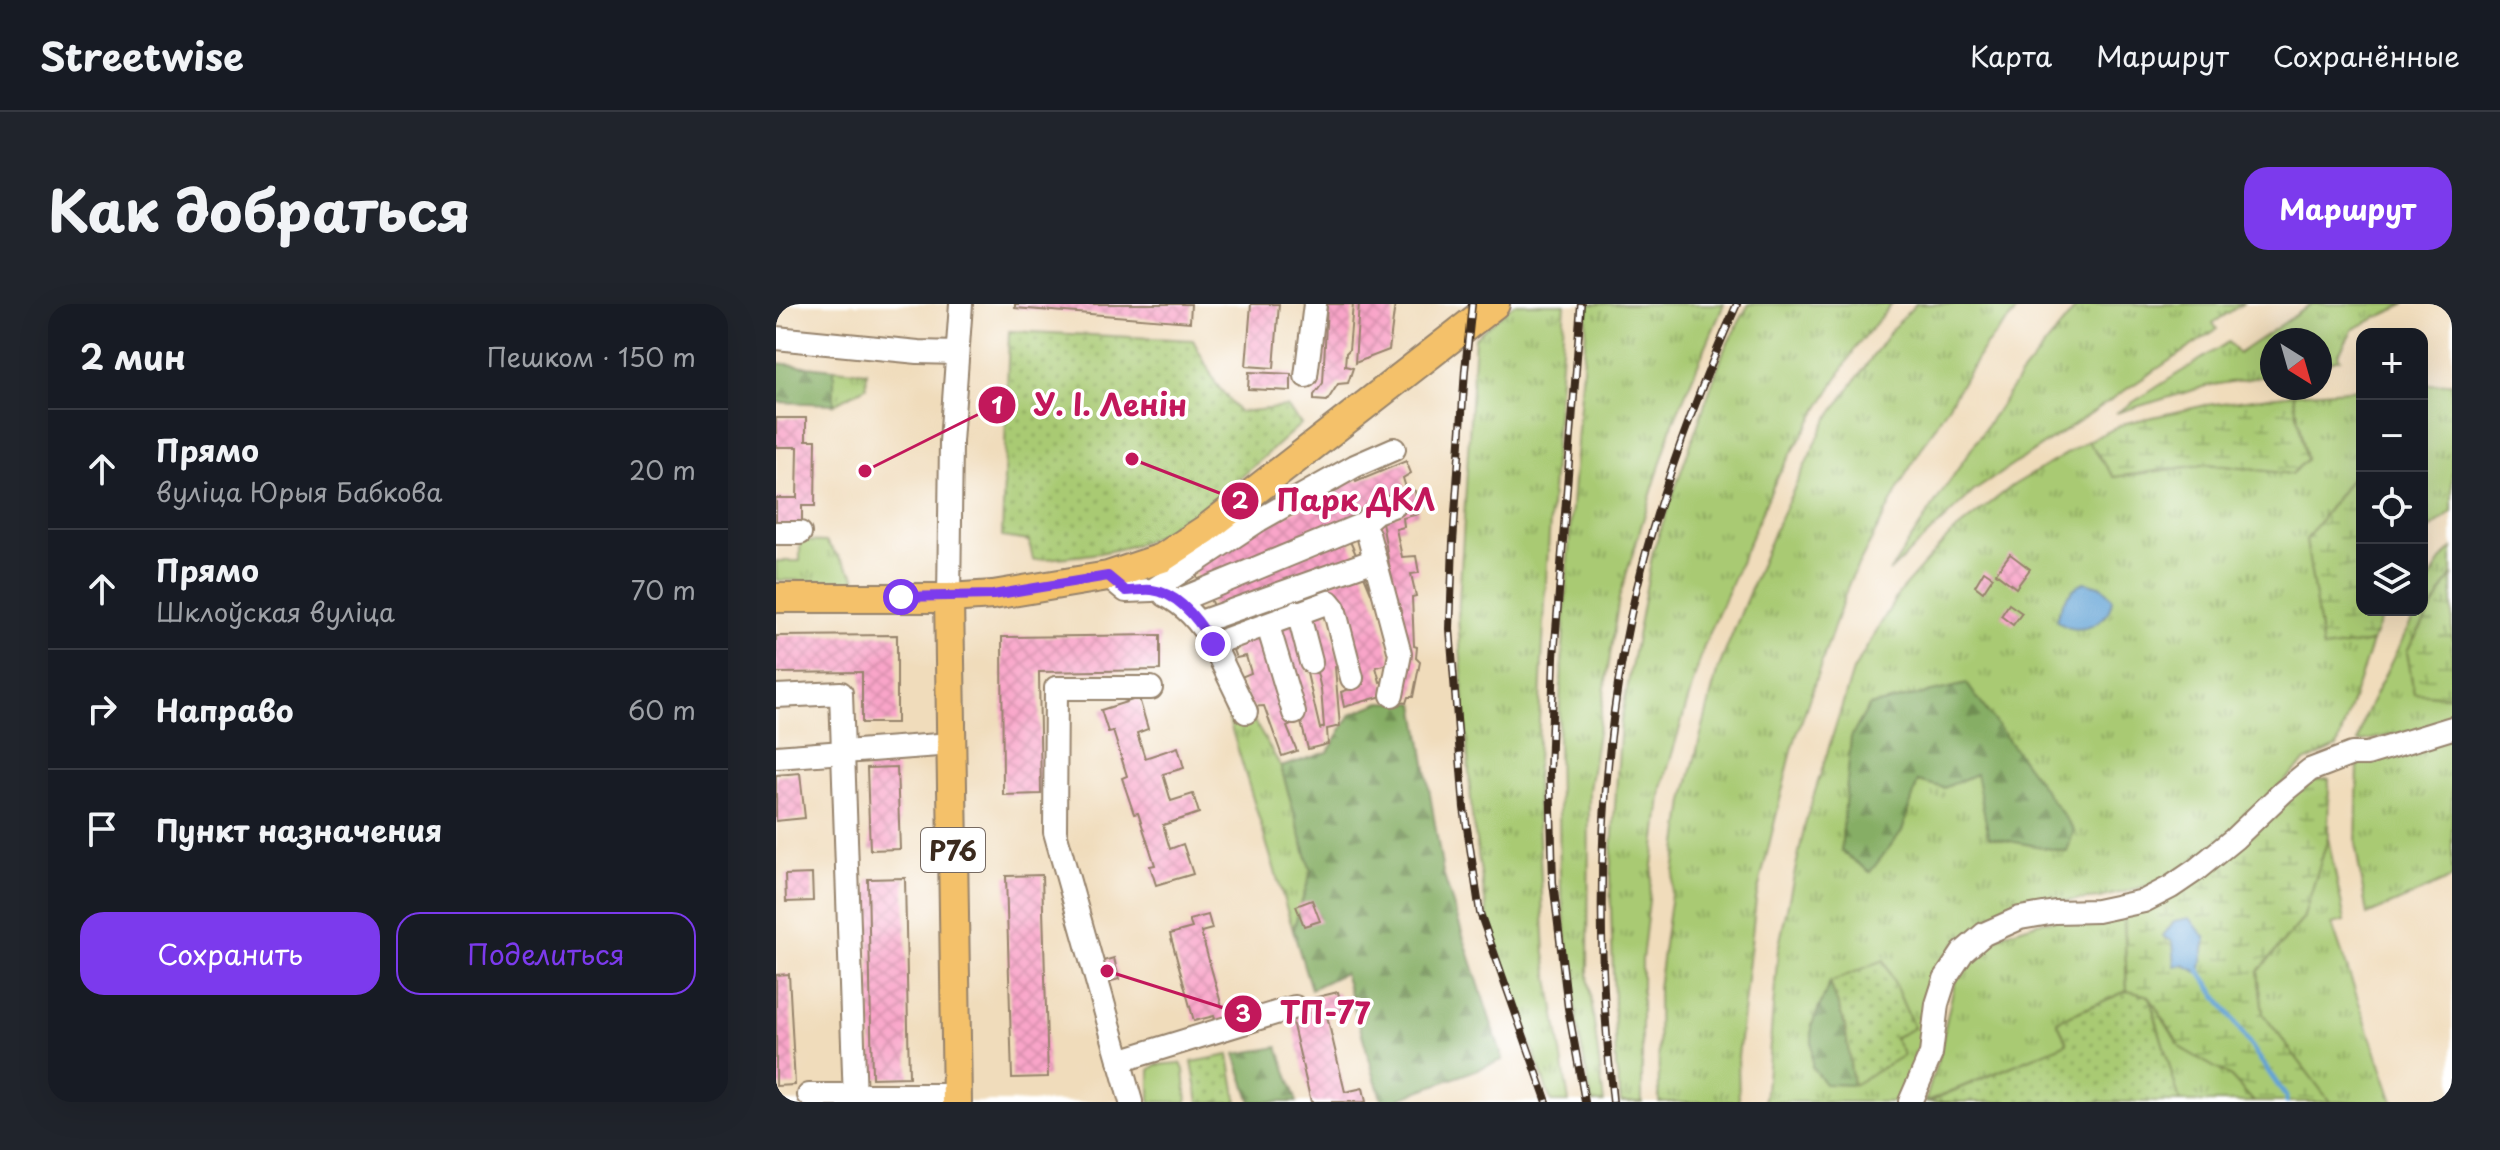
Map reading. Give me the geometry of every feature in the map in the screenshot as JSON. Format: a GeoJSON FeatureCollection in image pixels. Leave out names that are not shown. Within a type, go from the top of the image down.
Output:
{"type":"FeatureCollection","features":[{"type":"Feature","properties":{"kind":"main road"},"geometry":{"type":"LineString","coordinates":[[776,598],[993,595],[1108,576],[1162,558],[1206,529],[1495,304]]}},
{"type":"Feature","properties":{"kind":"main road","name":"Р76"},"geometry":{"type":"LineString","coordinates":[[949,598],[957,1099]]}},
{"type":"Feature","properties":{"kind":"street"},"geometry":{"type":"LineString","coordinates":[[949,598],[949,484],[961,304]]}},
{"type":"Feature","properties":{"kind":"street"},"geometry":{"type":"LineString","coordinates":[[1306,376],[1315,304]]}},
{"type":"Feature","properties":{"kind":"street"},"geometry":{"type":"LineString","coordinates":[[776,338],[957,353]]}},
{"type":"Feature","properties":{"kind":"street"},"geometry":{"type":"LineString","coordinates":[[1153,590],[1259,520],[1355,466],[1394,449]]}},
{"type":"Feature","properties":{"kind":"street"},"geometry":{"type":"LineString","coordinates":[[1177,601],[1361,525],[1376,512],[1395,505]]}},
{"type":"Feature","properties":{"kind":"street"},"geometry":{"type":"LineString","coordinates":[[1361,525],[1368,534],[1400,654],[1392,695]]}},
{"type":"Feature","properties":{"kind":"street"},"geometry":{"type":"LineString","coordinates":[[776,533],[800,533]]}},
{"type":"Feature","properties":{"kind":"street"},"geometry":{"type":"LineString","coordinates":[[1200,622],[1375,560]]}},
{"type":"Feature","properties":{"kind":"street"},"geometry":{"type":"LineString","coordinates":[[1108,576],[1126,591],[1153,590],[1177,601],[1200,622],[1246,712]]}},
{"type":"Feature","properties":{"kind":"street"},"geometry":{"type":"LineString","coordinates":[[1213,644],[1329,602],[1334,608],[1352,678]]}},
{"type":"Feature","properties":{"kind":"street"},"geometry":{"type":"LineString","coordinates":[[1298,612],[1311,662]]}},
{"type":"Feature","properties":{"kind":"street"},"geometry":{"type":"LineString","coordinates":[[1268,626],[1294,713]]}},
{"type":"Feature","properties":{"kind":"street"},"geometry":{"type":"LineString","coordinates":[[1131,1102],[1055,832],[1056,688],[1151,688]]}},
{"type":"Feature","properties":{"kind":"street"},"geometry":{"type":"LineString","coordinates":[[776,696],[841,693],[855,1099]]}},
{"type":"Feature","properties":{"kind":"street"},"geometry":{"type":"LineString","coordinates":[[1910,1102],[1931,1054],[1937,1004],[1945,979],[1963,952],[1984,934],[2020,918],[2055,912],[2097,911],[2144,901],[2196,870],[2310,770],[2352,754],[2367,754],[2452,728]]}},
{"type":"Feature","properties":{"kind":"street"},"geometry":{"type":"LineString","coordinates":[[776,757],[952,744]]}},
{"type":"Feature","properties":{"kind":"street"},"geometry":{"type":"LineString","coordinates":[[1119,1061],[1295,1007]]}},
{"type":"Feature","properties":{"kind":"street"},"geometry":{"type":"LineString","coordinates":[[809,1095],[855,1099],[957,1099]]}},
{"type":"Feature","properties":{"kind":"green space"},"geometry":{"type":"Polygon","coordinates":[[[1514,304],[1565,304],[1536,781],[1545,954],[1569,1102],[1551,1102],[1488,919],[1472,815],[1458,618],[1475,337],[1514,304]]]}},
{"type":"Feature","properties":{"kind":"green space"},"geometry":{"type":"Polygon","coordinates":[[[1588,304],[1724,304],[1673,423],[1619,598],[1589,790],[1588,975],[1604,1102],[1592,1102],[1577,1025],[1560,879],[1558,738],[1568,556],[1588,304]]]}},
{"type":"Feature","properties":{"kind":"green space"},"geometry":{"type":"Polygon","coordinates":[[[1749,304],[1892,304],[1856,347],[1777,477],[1704,646],[1662,788],[1642,960],[1642,1102],[1621,1102],[1616,1068],[1610,876],[1621,721],[1653,551],[1724,350],[1749,304]]]}},
{"type":"Feature","properties":{"kind":"green space"},"geometry":{"type":"Polygon","coordinates":[[[1916,304],[2023,304],[1985,346],[1906,474],[1849,583],[1793,746],[1756,899],[1738,1057],[1739,1102],[1659,1102],[1658,988],[1684,801],[1717,672],[1775,529],[1825,423],[1893,328],[1916,304]]]}},
{"type":"Feature","properties":{"kind":"green space"},"geometry":{"type":"Polygon","coordinates":[[[2079,304],[2242,304],[2213,323],[2217,329],[1974,491],[1889,572],[2020,376],[2079,304]]]}},
{"type":"Feature","properties":{"kind":"green space"},"geometry":{"type":"Polygon","coordinates":[[[2312,304],[2406,304],[2353,329],[2338,355],[2340,359],[2332,361],[2332,328],[2276,328],[2312,304]]]}},
{"type":"Feature","properties":{"kind":"green space"},"geometry":{"type":"Polygon","coordinates":[[[1009,331],[1193,340],[1216,384],[1239,412],[1287,407],[1301,424],[1224,492],[1160,535],[1111,551],[1033,560],[1029,541],[1002,537],[1009,331]]]}},
{"type":"Feature","properties":{"kind":"green space"},"geometry":{"type":"Polygon","coordinates":[[[2260,339],[2260,377],[2207,386],[2116,413],[2228,342],[2238,354],[2260,339]]]}},
{"type":"Feature","properties":{"kind":"green space"},"geometry":{"type":"Polygon","coordinates":[[[776,363],[834,369],[834,404],[776,402],[776,363]]]}},
{"type":"Feature","properties":{"kind":"green space"},"geometry":{"type":"Polygon","coordinates":[[[834,369],[867,372],[866,387],[834,404],[834,369]]]}},
{"type":"Feature","properties":{"kind":"green space"},"geometry":{"type":"Polygon","coordinates":[[[2452,383],[2452,512],[2429,530],[2428,517],[2428,385],[2452,383]]]}},
{"type":"Feature","properties":{"kind":"green space"},"geometry":{"type":"Polygon","coordinates":[[[2356,389],[2356,472],[2306,540],[2323,648],[2372,642],[2337,747],[2304,762],[2228,836],[2159,883],[2100,898],[2018,905],[1955,943],[1930,1005],[1926,1046],[1902,1102],[1765,1102],[1778,950],[1806,820],[1853,671],[1900,591],[1949,536],[2012,486],[2088,441],[2114,477],[2208,464],[2291,474],[2306,460],[2294,400],[2332,400],[2332,391],[2356,389]]]}},
{"type":"Feature","properties":{"kind":"green space"},"geometry":{"type":"Polygon","coordinates":[[[2260,398],[2294,400],[2306,460],[2291,474],[2208,464],[2114,477],[2088,441],[2126,423],[2206,405],[2260,398]]]}},
{"type":"Feature","properties":{"kind":"green space"},"geometry":{"type":"Polygon","coordinates":[[[2356,472],[2356,616],[2382,616],[2372,642],[2323,649],[2306,540],[2356,472]]]}},
{"type":"Feature","properties":{"kind":"green space"},"geometry":{"type":"Polygon","coordinates":[[[800,541],[826,542],[855,576],[855,582],[776,580],[776,561],[800,561],[800,541]]]}},
{"type":"Feature","properties":{"kind":"green space"},"geometry":{"type":"Polygon","coordinates":[[[2452,548],[2452,575],[2428,616],[2428,587],[2441,560],[2452,548]]]}},
{"type":"Feature","properties":{"kind":"green space"},"geometry":{"type":"Polygon","coordinates":[[[2452,575],[2452,696],[2414,693],[2407,651],[2452,575]]]}},
{"type":"Feature","properties":{"kind":"green space"},"geometry":{"type":"Polygon","coordinates":[[[2414,616],[2428,616],[2407,651],[2414,693],[2452,696],[2452,716],[2412,731],[2358,742],[2364,717],[2414,616]]]}},
{"type":"Feature","properties":{"kind":"green space"},"geometry":{"type":"Polygon","coordinates":[[[1206,651],[1243,723],[1254,721],[1281,767],[1311,872],[1293,930],[1224,704],[1206,651]]]}},
{"type":"Feature","properties":{"kind":"green space"},"geometry":{"type":"Polygon","coordinates":[[[1967,684],[2074,830],[2067,852],[1989,837],[1976,774],[1944,788],[1918,781],[1902,831],[1870,872],[1841,851],[1851,737],[1869,706],[1967,684]]]}},
{"type":"Feature","properties":{"kind":"green space"},"geometry":{"type":"Polygon","coordinates":[[[1381,702],[1415,703],[1443,873],[1503,1060],[1400,1098],[1398,1102],[1382,1102],[1344,973],[1311,989],[1293,930],[1311,872],[1281,767],[1328,752],[1351,714],[1381,702]]]}},
{"type":"Feature","properties":{"kind":"green space"},"geometry":{"type":"Polygon","coordinates":[[[2452,735],[2452,878],[2367,915],[2356,848],[2358,764],[2452,735]]]}},
{"type":"Feature","properties":{"kind":"green space"},"geometry":{"type":"Polygon","coordinates":[[[2329,779],[2328,838],[2303,919],[2258,972],[2263,1014],[2330,1102],[2254,1102],[2231,1077],[2181,1048],[2149,996],[2127,991],[2124,915],[2312,780],[2329,779]]]}},
{"type":"Feature","properties":{"kind":"green space"},"geometry":{"type":"Polygon","coordinates":[[[2328,838],[2345,921],[2332,924],[2393,1102],[2330,1102],[2263,1014],[2258,971],[2303,919],[2328,838]]]}},
{"type":"Feature","properties":{"kind":"green space"},"geometry":{"type":"Polygon","coordinates":[[[2124,915],[2127,991],[2057,1021],[2068,1043],[1925,1102],[1957,972],[2005,933],[2044,921],[2124,915]]]}},
{"type":"Feature","properties":{"kind":"green space"},"geometry":{"type":"Polygon","coordinates":[[[1884,960],[1914,1028],[1894,1038],[1904,1055],[1853,1085],[1845,1025],[1830,982],[1884,960]]]}},
{"type":"Feature","properties":{"kind":"green space"},"geometry":{"type":"Polygon","coordinates":[[[1830,982],[1845,1025],[1853,1085],[1825,1084],[1812,1067],[1812,1024],[1830,982]]]}},
{"type":"Feature","properties":{"kind":"green space"},"geometry":{"type":"Polygon","coordinates":[[[2127,991],[2149,996],[2180,1102],[1927,1102],[2067,1043],[2057,1021],[2127,991]]]}},
{"type":"Feature","properties":{"kind":"green space"},"geometry":{"type":"Polygon","coordinates":[[[2149,996],[2181,1048],[2231,1077],[2254,1102],[2180,1102],[2149,996]]]}},
{"type":"Feature","properties":{"kind":"green space"},"geometry":{"type":"Polygon","coordinates":[[[1278,1047],[1297,1102],[1251,1102],[1235,1054],[1278,1047]]]}},
{"type":"Feature","properties":{"kind":"green space"},"geometry":{"type":"Polygon","coordinates":[[[1229,1055],[1237,1102],[1199,1102],[1192,1062],[1229,1055]]]}},
{"type":"Feature","properties":{"kind":"green space"},"geometry":{"type":"Polygon","coordinates":[[[1181,1063],[1187,1102],[1150,1102],[1150,1070],[1156,1065],[1181,1063]]]}},
{"type":"Feature","properties":{"kind":"water"},"geometry":{"type":"Polygon","coordinates":[[[2084,582],[2103,587],[2112,599],[2110,608],[2099,622],[2091,626],[2082,629],[2064,626],[2056,620],[2060,609],[2070,593],[2084,582]]]}},
{"type":"Feature","properties":{"kind":"water"},"geometry":{"type":"Polygon","coordinates":[[[2190,918],[2206,939],[2200,973],[2184,965],[2175,966],[2173,942],[2163,936],[2174,921],[2190,918]]]}},
{"type":"Feature","properties":{"kind":"building"},"geometry":{"type":"Polygon","coordinates":[[[1015,304],[1191,304],[1190,322],[1015,308],[1015,304]]]}},
{"type":"Feature","properties":{"kind":"building"},"geometry":{"type":"Polygon","coordinates":[[[1251,304],[1279,304],[1274,368],[1246,366],[1251,304]]]}},
{"type":"Feature","properties":{"kind":"building"},"geometry":{"type":"Polygon","coordinates":[[[1327,304],[1353,304],[1345,366],[1353,368],[1348,383],[1338,384],[1327,401],[1314,400],[1314,395],[1323,383],[1327,304]]]}},
{"type":"Feature","properties":{"kind":"building"},"geometry":{"type":"Polygon","coordinates":[[[1359,304],[1395,304],[1389,350],[1355,363],[1359,304]]]}},
{"type":"Feature","properties":{"kind":"building"},"geometry":{"type":"Polygon","coordinates":[[[1249,372],[1291,374],[1291,391],[1248,389],[1249,372]]]}},
{"type":"Feature","properties":{"kind":"building"},"geometry":{"type":"Polygon","coordinates":[[[776,418],[806,418],[806,440],[816,440],[815,506],[802,506],[802,526],[776,525],[776,498],[797,498],[798,447],[776,447],[776,418]]]}},
{"type":"Feature","properties":{"kind":"building"},"geometry":{"type":"Polygon","coordinates":[[[1406,461],[1411,473],[1403,478],[1406,488],[1415,491],[1418,514],[1403,518],[1404,527],[1396,529],[1402,557],[1416,556],[1419,573],[1411,574],[1416,596],[1412,597],[1414,646],[1417,647],[1416,658],[1420,662],[1413,697],[1408,697],[1406,703],[1396,702],[1394,595],[1381,515],[1396,516],[1403,512],[1399,497],[1200,584],[1193,567],[1251,532],[1339,490],[1337,486],[1354,478],[1356,482],[1406,461]]]}},
{"type":"Feature","properties":{"kind":"building"},"geometry":{"type":"Polygon","coordinates":[[[1348,537],[1358,559],[1215,612],[1208,593],[1348,537]]]}},
{"type":"Feature","properties":{"kind":"building"},"geometry":{"type":"Polygon","coordinates":[[[2010,554],[2030,569],[2016,588],[1996,573],[2010,554]]]}},
{"type":"Feature","properties":{"kind":"building"},"geometry":{"type":"Polygon","coordinates":[[[1362,571],[1377,607],[1392,663],[1376,667],[1380,682],[1384,681],[1386,695],[1344,707],[1341,692],[1364,684],[1339,596],[1301,606],[1223,637],[1217,624],[1362,571]]]}},
{"type":"Feature","properties":{"kind":"building"},"geometry":{"type":"Polygon","coordinates":[[[1984,571],[1993,577],[1983,592],[1975,586],[1984,571]]]}},
{"type":"Feature","properties":{"kind":"building"},"geometry":{"type":"Polygon","coordinates":[[[2009,604],[2022,613],[2013,625],[2001,616],[2009,604]]]}},
{"type":"Feature","properties":{"kind":"building"},"geometry":{"type":"Polygon","coordinates":[[[1324,608],[1341,666],[1335,667],[1340,726],[1327,729],[1328,744],[1308,749],[1276,627],[1295,622],[1320,729],[1324,727],[1321,689],[1305,622],[1312,620],[1310,612],[1324,608]]]}},
{"type":"Feature","properties":{"kind":"building"},"geometry":{"type":"Polygon","coordinates":[[[1263,631],[1293,724],[1287,727],[1297,751],[1282,756],[1264,706],[1250,707],[1241,677],[1251,673],[1246,656],[1236,658],[1233,650],[1238,648],[1236,640],[1263,631]]]}},
{"type":"Feature","properties":{"kind":"building"},"geometry":{"type":"Polygon","coordinates":[[[897,635],[897,723],[862,723],[862,672],[776,673],[776,636],[897,635]]]}},
{"type":"Feature","properties":{"kind":"building"},"geometry":{"type":"Polygon","coordinates":[[[1160,635],[1160,670],[1039,672],[1041,794],[1003,795],[1002,637],[1160,635]]]}},
{"type":"Feature","properties":{"kind":"building"},"geometry":{"type":"Polygon","coordinates":[[[1139,698],[1148,729],[1137,733],[1145,758],[1178,747],[1184,768],[1163,774],[1171,801],[1193,794],[1199,813],[1163,825],[1170,849],[1183,844],[1193,874],[1156,885],[1150,866],[1155,865],[1138,813],[1134,814],[1122,778],[1127,776],[1113,731],[1108,732],[1101,710],[1139,698]]]}},
{"type":"Feature","properties":{"kind":"building"},"geometry":{"type":"Polygon","coordinates":[[[897,767],[900,849],[870,850],[867,768],[897,767]]]}},
{"type":"Feature","properties":{"kind":"building"},"geometry":{"type":"Polygon","coordinates":[[[800,773],[805,818],[776,821],[776,775],[800,773]]]}},
{"type":"Feature","properties":{"kind":"building"},"geometry":{"type":"Polygon","coordinates":[[[812,874],[813,901],[786,902],[785,875],[812,874]]]}},
{"type":"Feature","properties":{"kind":"building"},"geometry":{"type":"Polygon","coordinates":[[[1042,875],[1048,1077],[1012,1078],[1006,876],[1042,875]]]}},
{"type":"Feature","properties":{"kind":"building"},"geometry":{"type":"Polygon","coordinates":[[[905,878],[909,1077],[872,1078],[868,879],[905,878]]]}},
{"type":"Feature","properties":{"kind":"building"},"geometry":{"type":"Polygon","coordinates":[[[1312,900],[1320,921],[1304,926],[1296,906],[1312,900]]]}},
{"type":"Feature","properties":{"kind":"building"},"geometry":{"type":"Polygon","coordinates":[[[1208,915],[1212,929],[1201,932],[1222,1007],[1233,1003],[1237,1016],[1216,1022],[1214,1016],[1194,1021],[1170,934],[1192,928],[1189,920],[1208,915]]]}},
{"type":"Feature","properties":{"kind":"building"},"geometry":{"type":"Polygon","coordinates":[[[1114,958],[1119,979],[1101,984],[1096,963],[1114,958]]]}},
{"type":"Feature","properties":{"kind":"building"},"geometry":{"type":"Polygon","coordinates":[[[789,974],[795,1085],[776,1086],[776,975],[789,974]]]}},
{"type":"Feature","properties":{"kind":"building"},"geometry":{"type":"Polygon","coordinates":[[[1338,992],[1343,1012],[1327,1016],[1345,1092],[1363,1088],[1366,1102],[1311,1102],[1291,1017],[1308,1013],[1305,1000],[1338,992]]]}},
{"type":"Feature","properties":{"kind":"waterway"},"geometry":{"type":"LineString","coordinates":[[2199,970],[2286,1097],[2286,1102]]}},
{"type":"Feature","properties":{"kind":"railway"},"geometry":{"type":"LineString","coordinates":[[1472,304],[1453,543],[1450,629],[1464,808],[1480,913],[1547,1102]]}},
{"type":"Feature","properties":{"kind":"railway"},"geometry":{"type":"LineString","coordinates":[[1581,304],[1554,657],[1550,773],[1553,882],[1568,1008],[1585,1102]]}},
{"type":"Feature","properties":{"kind":"railway"},"geometry":{"type":"LineString","coordinates":[[1613,1102],[1606,1030],[1602,886],[1610,742],[1620,671],[1634,601],[1661,502],[1691,416],[1737,304]]}},
{"type":"Feature","properties":{"kind":"place","name":"Парк ДКЛ"},"geometry":{"type":"Point","coordinates":[1132,459]}},
{"type":"Feature","properties":{"kind":"place","name":"У. І. Ленін"},"geometry":{"type":"Point","coordinates":[865,471]}},
{"type":"Feature","properties":{"kind":"place","name":"ТП-77"},"geometry":{"type":"Point","coordinates":[1107,971]}},
{"type":"Feature","properties":{"kind":"route"},"geometry":{"type":"LineString","coordinates":[[901,597],[993,595],[1108,576],[1126,591],[1153,590],[1177,601],[1200,622],[1213,644]]}}]}
